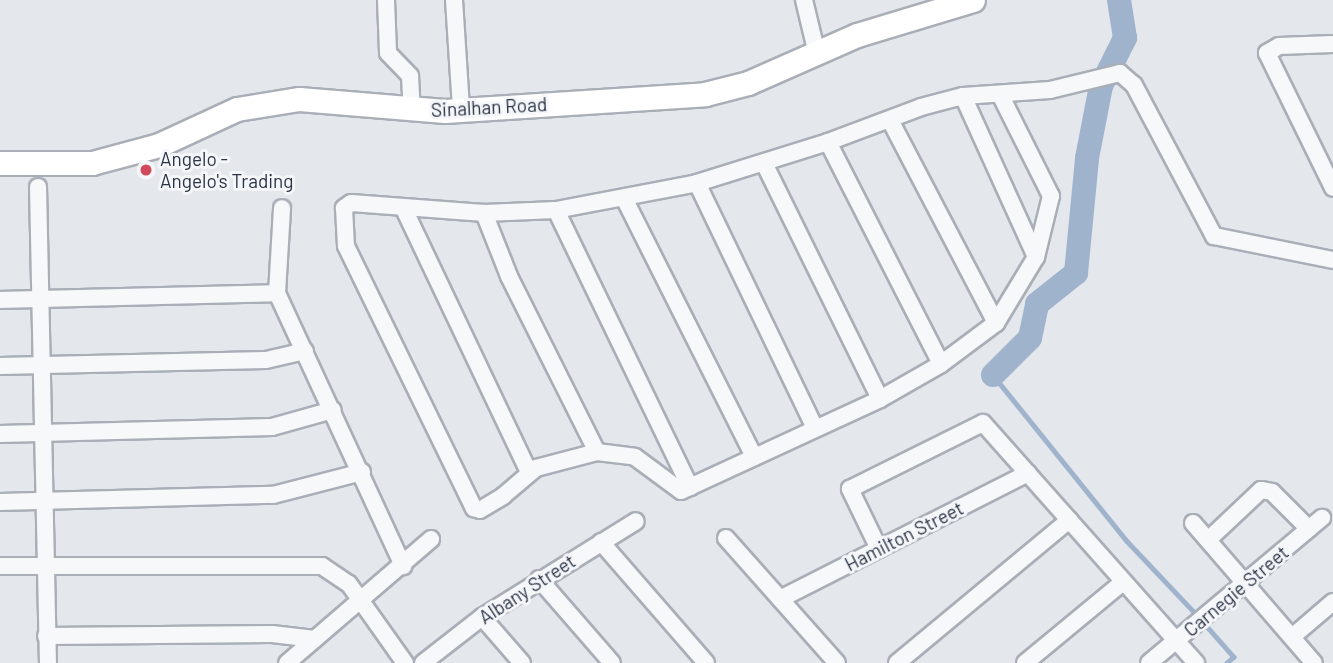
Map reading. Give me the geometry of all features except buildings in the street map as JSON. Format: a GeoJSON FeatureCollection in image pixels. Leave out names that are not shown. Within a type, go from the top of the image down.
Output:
{"type":"FeatureCollection","features":[{"type":"Feature","properties":{"kind":"street"},"geometry":{"type":"LineString","coordinates":[[386,0],[388,53],[410,76],[412,109]]}},
{"type":"Feature","properties":{"kind":"street"},"geometry":{"type":"LineString","coordinates":[[454,0],[461,109]]}},
{"type":"Feature","properties":{"kind":"street"},"geometry":{"type":"LineString","coordinates":[[804,0],[817,54]]}},
{"type":"Feature","properties":{"kind":"street","name":"Sinalhan Road"},"geometry":{"type":"LineString","coordinates":[[0,163],[92,163],[159,145],[231,111],[272,102],[310,99],[412,109],[461,109],[693,96],[748,83],[912,16],[973,0]]}},
{"type":"Feature","properties":{"kind":"street"},"geometry":{"type":"LineString","coordinates":[[1333,44],[1270,48],[1269,59],[1333,187]]}},
{"type":"Feature","properties":{"kind":"street"},"geometry":{"type":"LineString","coordinates":[[1000,94],[1051,196],[1036,257],[996,323],[942,364],[880,399],[681,491],[668,485],[635,457],[597,452],[529,472],[480,510],[471,505],[369,301],[346,246],[344,208],[351,203],[484,213],[556,210],[697,183],[963,96],[1049,90],[1120,72],[1134,85],[1214,236],[1333,260]]}},
{"type":"Feature","properties":{"kind":"street"},"geometry":{"type":"LineString","coordinates":[[963,96],[1036,257]]}},
{"type":"Feature","properties":{"kind":"street"},"geometry":{"type":"LineString","coordinates":[[890,120],[996,323]]}},
{"type":"Feature","properties":{"kind":"street"},"geometry":{"type":"LineString","coordinates":[[828,142],[942,364]]}},
{"type":"Feature","properties":{"kind":"street"},"geometry":{"type":"LineString","coordinates":[[764,163],[880,399]]}},
{"type":"Feature","properties":{"kind":"street"},"geometry":{"type":"LineString","coordinates":[[697,183],[815,428]]}},
{"type":"Feature","properties":{"kind":"street"},"geometry":{"type":"LineString","coordinates":[[38,187],[43,299],[42,434],[48,663]]}},
{"type":"Feature","properties":{"kind":"street"},"geometry":{"type":"LineString","coordinates":[[624,198],[754,457]]}},
{"type":"Feature","properties":{"kind":"street"},"geometry":{"type":"LineString","coordinates":[[282,208],[277,293],[404,566]]}},
{"type":"Feature","properties":{"kind":"street"},"geometry":{"type":"LineString","coordinates":[[404,209],[529,472]]}},
{"type":"Feature","properties":{"kind":"street"},"geometry":{"type":"LineString","coordinates":[[556,210],[690,487]]}},
{"type":"Feature","properties":{"kind":"street"},"geometry":{"type":"LineString","coordinates":[[484,213],[509,276],[597,452]]}},
{"type":"Feature","properties":{"kind":"street"},"geometry":{"type":"LineString","coordinates":[[0,300],[277,293]]}},
{"type":"Feature","properties":{"kind":"street"},"geometry":{"type":"LineString","coordinates":[[0,366],[266,360],[305,351]]}},
{"type":"Feature","properties":{"kind":"street"},"geometry":{"type":"LineString","coordinates":[[0,434],[272,427],[333,411]]}},
{"type":"Feature","properties":{"kind":"street"},"geometry":{"type":"LineString","coordinates":[[879,549],[850,489],[983,423],[1196,663]]}},
{"type":"Feature","properties":{"kind":"street"},"geometry":{"type":"LineString","coordinates":[[0,502],[273,495],[362,472]]}},
{"type":"Feature","properties":{"kind":"street","name":"Hamilton Street"},"geometry":{"type":"LineString","coordinates":[[780,599],[1028,473]]}},
{"type":"Feature","properties":{"kind":"street"},"geometry":{"type":"LineString","coordinates":[[1208,540],[1261,490],[1272,492],[1309,529]]}},
{"type":"Feature","properties":{"kind":"street","name":"Carnegie Street"},"geometry":{"type":"LineString","coordinates":[[1149,663],[1247,585],[1322,518]]}},
{"type":"Feature","properties":{"kind":"street"},"geometry":{"type":"LineString","coordinates":[[897,663],[1069,520]]}},
{"type":"Feature","properties":{"kind":"street","name":"Albany Street"},"geometry":{"type":"LineString","coordinates":[[424,663],[482,617],[635,521]]}},
{"type":"Feature","properties":{"kind":"street"},"geometry":{"type":"LineString","coordinates":[[1193,523],[1314,663]]}},
{"type":"Feature","properties":{"kind":"street"},"geometry":{"type":"LineString","coordinates":[[726,538],[837,663]]}},
{"type":"Feature","properties":{"kind":"street"},"geometry":{"type":"LineString","coordinates":[[287,663],[404,566],[431,539]]}},
{"type":"Feature","properties":{"kind":"street"},"geometry":{"type":"LineString","coordinates":[[601,542],[706,663]]}},
{"type":"Feature","properties":{"kind":"street"},"geometry":{"type":"LineString","coordinates":[[0,566],[322,566],[349,584],[359,603],[405,663]]}},
{"type":"Feature","properties":{"kind":"street"},"geometry":{"type":"LineString","coordinates":[[539,579],[612,663]]}},
{"type":"Feature","properties":{"kind":"street"},"geometry":{"type":"LineString","coordinates":[[1025,663],[1123,582]]}},
{"type":"Feature","properties":{"kind":"street"},"geometry":{"type":"LineString","coordinates":[[1292,637],[1333,602]]}},
{"type":"Feature","properties":{"kind":"street"},"geometry":{"type":"LineString","coordinates":[[482,617],[522,663]]}},
{"type":"Feature","properties":{"kind":"street"},"geometry":{"type":"LineString","coordinates":[[46,636],[272,634],[315,639]]}},
{"type":"Feature","properties":{"kind":"waterway"},"geometry":{"type":"LineString","coordinates":[[993,375],[1030,338],[1037,304],[1076,273],[1087,158],[1101,86],[1125,38],[1119,0]]}},
{"type":"Feature","properties":{"kind":"waterway"},"geometry":{"type":"LineString","coordinates":[[993,375],[1127,541],[1198,616]]}},
{"type":"Feature","properties":{"kind":"waterway"},"geometry":{"type":"LineString","coordinates":[[1204,623],[1234,657],[1227,663]]}},
{"type":"Feature","properties":{"kind":"place","name":"Angelo - Angelo's Trading"},"geometry":{"type":"Point","coordinates":[146,170]}}]}
